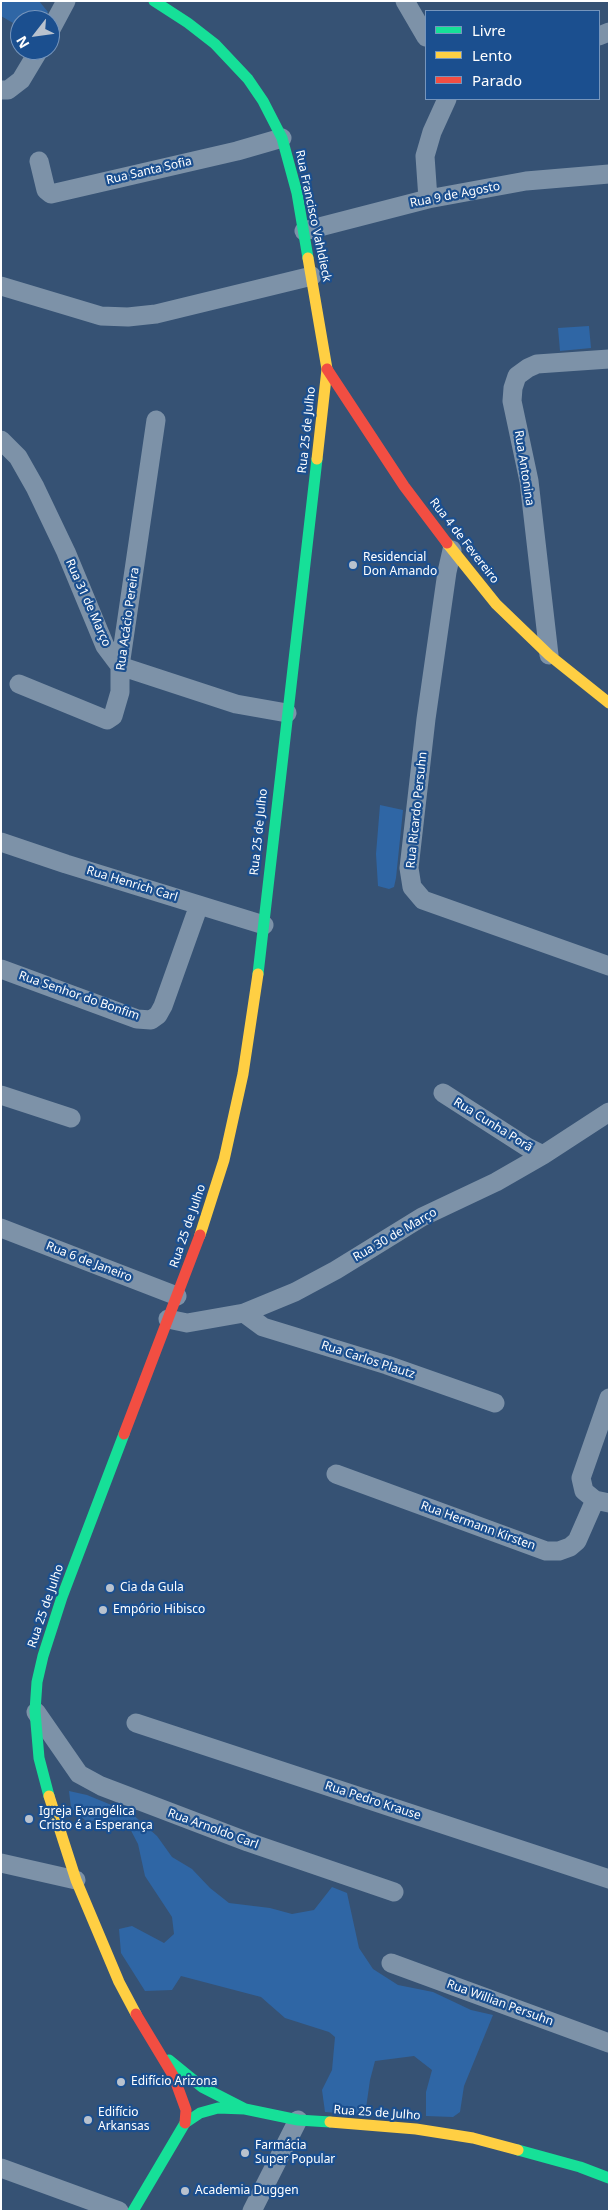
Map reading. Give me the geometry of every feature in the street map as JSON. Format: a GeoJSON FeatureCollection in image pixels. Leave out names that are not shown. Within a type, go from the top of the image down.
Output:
{"type":"FeatureCollection","features":[{"type":"Feature","properties":{"kind":"main road","name":"Rua Francisco Vahldieck"},"geometry":{"type":"LineString","coordinates":[[154,1],[188,23],[215,44],[231,60],[248,79],[263,101],[282,138],[297,193],[327,369]]}},
{"type":"Feature","properties":{"kind":"main road","name":"Rua 4 de Fevereiro"},"geometry":{"type":"LineString","coordinates":[[327,369],[404,486],[496,604],[549,655],[609,704]]}},
{"type":"Feature","properties":{"kind":"main road","name":"Rua 25 de Julho"},"geometry":{"type":"LineString","coordinates":[[185,2123],[186,2110],[174,2077],[119,1982],[76,1880],[39,1758],[35,1711],[43,1656],[62,1597],[205,1222],[224,1160],[243,1074],[264,925],[274,820],[327,369]]}},
{"type":"Feature","properties":{"kind":"main road","name":"Rua 25 de Julho"},"geometry":{"type":"LineString","coordinates":[[158,2049],[202,2088],[245,2109],[298,2120],[416,2129],[473,2138],[607,2172]]}},
{"type":"Feature","properties":{"kind":"main road"},"geometry":{"type":"LineString","coordinates":[[133,2211],[185,2123],[200,2113],[218,2108],[245,2109]]}},
{"type":"Feature","properties":{"kind":"street"},"geometry":{"type":"LineString","coordinates":[[60,12],[66,1]]}},
{"type":"Feature","properties":{"kind":"street"},"geometry":{"type":"LineString","coordinates":[[405,1],[425,35]]}},
{"type":"Feature","properties":{"kind":"street"},"geometry":{"type":"LineString","coordinates":[[1,90],[8,90],[21,80],[34,60]]}},
{"type":"Feature","properties":{"kind":"street"},"geometry":{"type":"LineString","coordinates":[[428,199],[425,156],[432,132],[447,100]]}},
{"type":"Feature","properties":{"kind":"street","name":"Rua Santa Sofia"},"geometry":{"type":"LineString","coordinates":[[39,161],[46,190],[52,194],[237,151],[282,138]]}},
{"type":"Feature","properties":{"kind":"street","name":"Rua 9 de Agosto"},"geometry":{"type":"LineString","coordinates":[[304,232],[428,199],[526,182],[609,174]]}},
{"type":"Feature","properties":{"kind":"street"},"geometry":{"type":"LineString","coordinates":[[1,286],[101,316],[128,317],[156,314],[312,276]]}},
{"type":"Feature","properties":{"kind":"street","name":"Rua Antonina"},"geometry":{"type":"LineString","coordinates":[[549,655],[529,481],[512,401],[513,388],[517,376],[537,364],[609,359]]}},
{"type":"Feature","properties":{"kind":"street","name":"Rua Acácio Pereira"},"geometry":{"type":"LineString","coordinates":[[19,684],[107,720],[113,716],[117,708],[120,692],[120,666],[156,420]]}},
{"type":"Feature","properties":{"kind":"street","name":"Rua 31 de Março"},"geometry":{"type":"LineString","coordinates":[[1,440],[18,456],[35,487],[66,552],[105,646],[120,666]]}},
{"type":"Feature","properties":{"kind":"street","name":"Rua Ricardo Persuhn"},"geometry":{"type":"LineString","coordinates":[[452,550],[447,572],[425,728],[409,868],[412,887],[423,900],[609,966]]}},
{"type":"Feature","properties":{"kind":"street"},"geometry":{"type":"LineString","coordinates":[[120,666],[236,704],[288,713]]}},
{"type":"Feature","properties":{"kind":"street","name":"Rua Henrich Carl"},"geometry":{"type":"LineString","coordinates":[[1,842],[264,925]]}},
{"type":"Feature","properties":{"kind":"street","name":"Rua Senhor do Bonfim"},"geometry":{"type":"LineString","coordinates":[[1,969],[137,1019],[151,1020],[158,1015],[164,1006],[199,905]]}},
{"type":"Feature","properties":{"kind":"street","name":"Rua Cunha Porã"},"geometry":{"type":"LineString","coordinates":[[443,1093],[527,1147],[543,1155]]}},
{"type":"Feature","properties":{"kind":"street"},"geometry":{"type":"LineString","coordinates":[[1,1095],[70,1118]]}},
{"type":"Feature","properties":{"kind":"street","name":"Rua 30 de Março"},"geometry":{"type":"LineString","coordinates":[[168,1320],[187,1323],[244,1313],[295,1292],[336,1270],[422,1217],[496,1182],[543,1155],[609,1112]]}},
{"type":"Feature","properties":{"kind":"street","name":"Rua 6 de Janeiro"},"geometry":{"type":"LineString","coordinates":[[1,1228],[177,1296]]}},
{"type":"Feature","properties":{"kind":"street","name":"Rua Carlos Plautz"},"geometry":{"type":"LineString","coordinates":[[244,1313],[263,1327],[387,1365],[495,1403]]}},
{"type":"Feature","properties":{"kind":"street"},"geometry":{"type":"LineString","coordinates":[[602,1502],[584,1491],[581,1478],[609,1398]]}},
{"type":"Feature","properties":{"kind":"street","name":"Rua Hermann Kirsten"},"geometry":{"type":"LineString","coordinates":[[336,1474],[546,1551],[559,1551],[570,1547],[577,1541],[602,1502]]}},
{"type":"Feature","properties":{"kind":"street","name":"Rua Arnoldo Carl"},"geometry":{"type":"LineString","coordinates":[[35,1711],[79,1774],[101,1786],[248,1842],[394,1892]]}},
{"type":"Feature","properties":{"kind":"street","name":"Rua Pedro Krause"},"geometry":{"type":"LineString","coordinates":[[136,1723],[609,1879]]}},
{"type":"Feature","properties":{"kind":"street"},"geometry":{"type":"LineString","coordinates":[[1,1863],[76,1880]]}},
{"type":"Feature","properties":{"kind":"street","name":"Rua Willian Persuhn"},"geometry":{"type":"LineString","coordinates":[[391,1963],[609,2043]]}},
{"type":"Feature","properties":{"kind":"street"},"geometry":{"type":"LineString","coordinates":[[252,2211],[298,2120]]}},
{"type":"Feature","properties":{"kind":"street"},"geometry":{"type":"LineString","coordinates":[[1,2168],[119,2211]]}},
{"type":"Feature","properties":{"kind":"shaded area"},"geometry":{"type":"Polygon","coordinates":[[[1,1],[39,1],[46,10],[10,10],[10,21],[1,16],[1,1]]]}},
{"type":"Feature","properties":{"kind":"shaded area"},"geometry":{"type":"Polygon","coordinates":[[[589,326],[591,348],[560,351],[558,328],[589,326]]]}},
{"type":"Feature","properties":{"kind":"shaded area"},"geometry":{"type":"Polygon","coordinates":[[[380,805],[403,810],[396,878],[394,887],[389,889],[378,886],[376,854],[380,805]]]}},
{"type":"Feature","properties":{"kind":"shaded area"},"geometry":{"type":"Polygon","coordinates":[[[69,1791],[87,1795],[131,1813],[157,1836],[172,1857],[192,1869],[210,1888],[229,1903],[270,1908],[292,1914],[314,1910],[332,1887],[347,1893],[359,1948],[373,1969],[398,1985],[433,1992],[471,2010],[493,2015],[464,2086],[460,2112],[453,2117],[426,2116],[426,2092],[432,2070],[414,2056],[375,2061],[365,2115],[325,2112],[322,2090],[332,2070],[335,2037],[329,2032],[285,2018],[261,1997],[181,1976],[172,1990],[145,1991],[121,1953],[119,1929],[132,1926],[164,1943],[174,1934],[172,1917],[145,1876],[138,1844],[126,1821],[86,1821],[71,1808],[69,1791]]]}},
{"type":"Feature","properties":{"kind":"traffic: fast"},"geometry":{"type":"LineString","coordinates":[[154,1],[188,23],[215,44],[248,79],[263,101],[282,138],[297,193],[308,258]]}},
{"type":"Feature","properties":{"kind":"traffic: fast"},"geometry":{"type":"LineString","coordinates":[[258,974],[317,459]]}},
{"type":"Feature","properties":{"kind":"traffic: fast"},"geometry":{"type":"LineString","coordinates":[[49,1796],[39,1758],[35,1711],[37,1682],[43,1656],[62,1597],[124,1434]]}},
{"type":"Feature","properties":{"kind":"traffic: fast"},"geometry":{"type":"LineString","coordinates":[[169,2060],[202,2087],[245,2109]]}},
{"type":"Feature","properties":{"kind":"traffic: fast"},"geometry":{"type":"LineString","coordinates":[[133,2211],[185,2123],[200,2113],[218,2108],[245,2109],[298,2120],[330,2122]]}},
{"type":"Feature","properties":{"kind":"traffic: fast"},"geometry":{"type":"LineString","coordinates":[[518,2150],[580,2167],[609,2178]]}},
{"type":"Feature","properties":{"kind":"traffic: slow"},"geometry":{"type":"LineString","coordinates":[[308,258],[327,369],[317,459]]}},
{"type":"Feature","properties":{"kind":"traffic: slow"},"geometry":{"type":"LineString","coordinates":[[447,543],[496,604],[549,655],[609,703]]}},
{"type":"Feature","properties":{"kind":"traffic: slow"},"geometry":{"type":"LineString","coordinates":[[200,1235],[224,1160],[243,1074],[258,974]]}},
{"type":"Feature","properties":{"kind":"traffic: slow"},"geometry":{"type":"LineString","coordinates":[[49,1796],[76,1880],[119,1982],[136,2014]]}},
{"type":"Feature","properties":{"kind":"traffic: slow"},"geometry":{"type":"LineString","coordinates":[[330,2122],[416,2129],[473,2138],[518,2150]]}},
{"type":"Feature","properties":{"kind":"traffic: jam"},"geometry":{"type":"LineString","coordinates":[[327,369],[404,486],[447,543]]}},
{"type":"Feature","properties":{"kind":"traffic: jam"},"geometry":{"type":"LineString","coordinates":[[124,1434],[200,1235]]}},
{"type":"Feature","properties":{"kind":"traffic: jam"},"geometry":{"type":"LineString","coordinates":[[136,2014],[174,2077],[186,2110],[185,2123]]}},
{"type":"Feature","properties":{"kind":"place","name":"Residencial Don Amando"},"geometry":{"type":"Point","coordinates":[353,565]}},
{"type":"Feature","properties":{"kind":"place","name":"Cia da Gula"},"geometry":{"type":"Point","coordinates":[110,1588]}},
{"type":"Feature","properties":{"kind":"place","name":"Empório Hibisco"},"geometry":{"type":"Point","coordinates":[103,1610]}},
{"type":"Feature","properties":{"kind":"place","name":"Igreja Evangélica Cristo é a Esperança"},"geometry":{"type":"Point","coordinates":[29,1819]}},
{"type":"Feature","properties":{"kind":"place","name":"Edifício Arizona"},"geometry":{"type":"Point","coordinates":[121,2082]}},
{"type":"Feature","properties":{"kind":"place","name":"Edifício Arkansas"},"geometry":{"type":"Point","coordinates":[88,2120]}},
{"type":"Feature","properties":{"kind":"place","name":"Farmácia Super Popular"},"geometry":{"type":"Point","coordinates":[245,2153]}},
{"type":"Feature","properties":{"kind":"place","name":"Academia Duggen"},"geometry":{"type":"Point","coordinates":[185,2191]}}]}
